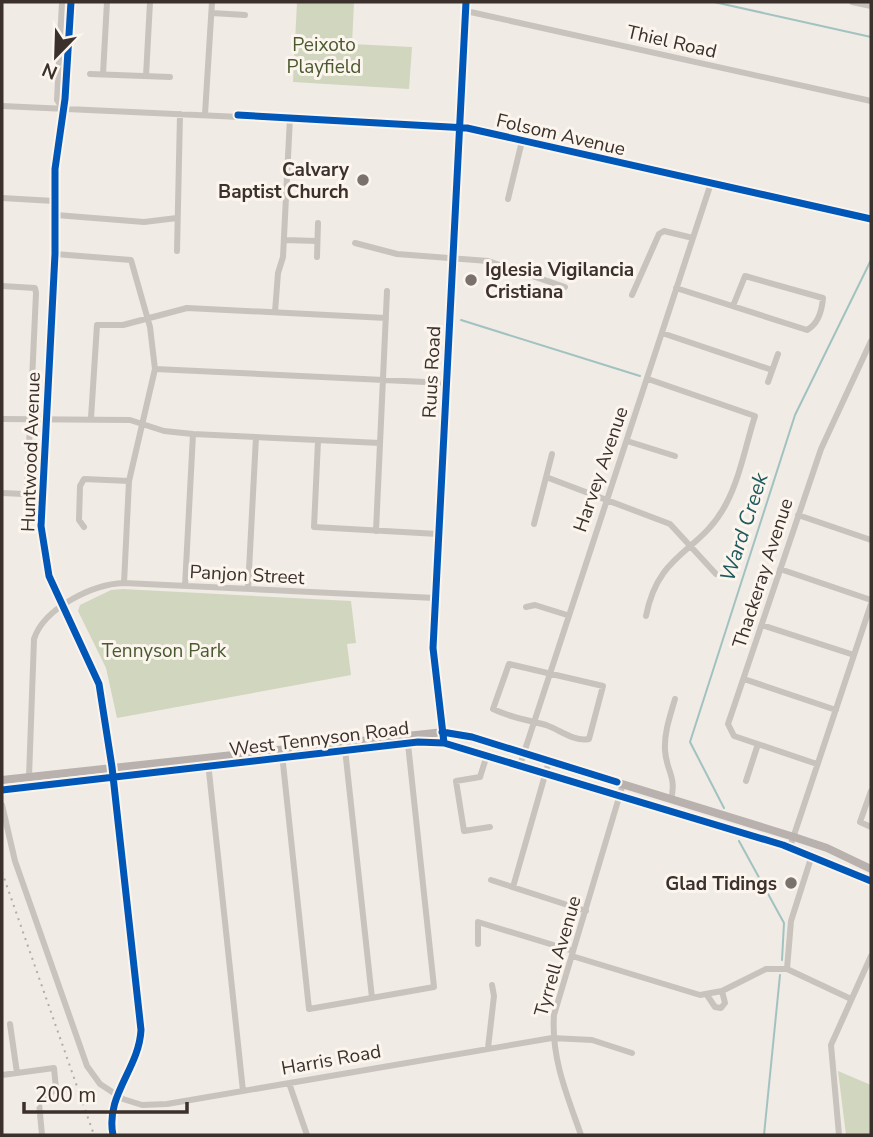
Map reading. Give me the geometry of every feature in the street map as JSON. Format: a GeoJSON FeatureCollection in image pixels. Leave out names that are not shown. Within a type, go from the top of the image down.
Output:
{"type":"FeatureCollection","features":[{"type":"Feature","properties":{"kind":"main road","name":"West Tennyson Road"},"geometry":{"type":"LineString","coordinates":[[2,780],[444,732],[524,753],[794,837],[827,848],[871,869]]}},
{"type":"Feature","properties":{"kind":"main road","name":"West Tennyson Road"},"geometry":{"type":"LineString","coordinates":[[2,790],[408,744],[444,743],[790,847],[871,881]]}},
{"type":"Feature","properties":{"kind":"street","name":"Huntwood Avenue"},"geometry":{"type":"LineString","coordinates":[[62,2],[57,100],[62,108]]}},
{"type":"Feature","properties":{"kind":"street","name":"Huntwood Avenue"},"geometry":{"type":"LineString","coordinates":[[71,2],[54,169],[55,254],[41,526],[47,567],[62,607],[85,647],[99,684],[112,767],[141,1030],[137,1055],[116,1095],[111,1112],[113,1135]]}},
{"type":"Feature","properties":{"kind":"street"},"geometry":{"type":"LineString","coordinates":[[103,74],[107,2]]}},
{"type":"Feature","properties":{"kind":"street"},"geometry":{"type":"LineString","coordinates":[[146,76],[150,2]]}},
{"type":"Feature","properties":{"kind":"street"},"geometry":{"type":"LineString","coordinates":[[205,114],[212,2]]}},
{"type":"Feature","properties":{"kind":"street","name":"Ruus Road"},"geometry":{"type":"LineString","coordinates":[[444,743],[435,678],[435,598],[466,2]]}},
{"type":"Feature","properties":{"kind":"street"},"geometry":{"type":"LineString","coordinates":[[852,2],[871,6]]}},
{"type":"Feature","properties":{"kind":"street","name":"Thiel Road"},"geometry":{"type":"LineString","coordinates":[[466,11],[871,101]]}},
{"type":"Feature","properties":{"kind":"street"},"geometry":{"type":"LineString","coordinates":[[212,13],[245,15]]}},
{"type":"Feature","properties":{"kind":"street"},"geometry":{"type":"LineString","coordinates":[[90,74],[170,77]]}},
{"type":"Feature","properties":{"kind":"street","name":"Folsom Avenue"},"geometry":{"type":"LineString","coordinates":[[2,106],[290,117],[459,127],[871,219]]}},
{"type":"Feature","properties":{"kind":"street"},"geometry":{"type":"LineString","coordinates":[[177,251],[180,114]]}},
{"type":"Feature","properties":{"kind":"street"},"geometry":{"type":"LineString","coordinates":[[275,312],[284,240],[290,117]]}},
{"type":"Feature","properties":{"kind":"street"},"geometry":{"type":"LineString","coordinates":[[508,199],[522,141]]}},
{"type":"Feature","properties":{"kind":"street","name":"Harvey Avenue"},"geometry":{"type":"LineString","coordinates":[[520,765],[567,615],[648,379],[711,183]]}},
{"type":"Feature","properties":{"kind":"street"},"geometry":{"type":"LineString","coordinates":[[2,198],[54,201]]}},
{"type":"Feature","properties":{"kind":"street"},"geometry":{"type":"LineString","coordinates":[[56,215],[144,222],[177,218]]}},
{"type":"Feature","properties":{"kind":"street"},"geometry":{"type":"LineString","coordinates":[[317,257],[318,223]]}},
{"type":"Feature","properties":{"kind":"street"},"geometry":{"type":"LineString","coordinates":[[632,295],[659,234],[664,231],[693,238]]}},
{"type":"Feature","properties":{"kind":"street"},"geometry":{"type":"LineString","coordinates":[[284,240],[317,241]]}},
{"type":"Feature","properties":{"kind":"street"},"geometry":{"type":"LineString","coordinates":[[355,243],[397,254],[488,261],[565,287]]}},
{"type":"Feature","properties":{"kind":"street"},"geometry":{"type":"LineString","coordinates":[[55,254],[131,260],[148,318],[155,369],[129,481],[124,583]]}},
{"type":"Feature","properties":{"kind":"street"},"geometry":{"type":"LineString","coordinates":[[676,288],[807,330],[813,327],[822,308],[823,298],[745,276],[733,306]]}},
{"type":"Feature","properties":{"kind":"street"},"geometry":{"type":"LineString","coordinates":[[2,286],[35,288],[31,420],[24,494],[2,493]]}},
{"type":"Feature","properties":{"kind":"street"},"geometry":{"type":"LineString","coordinates":[[376,531],[387,290]]}},
{"type":"Feature","properties":{"kind":"street"},"geometry":{"type":"LineString","coordinates":[[91,418],[97,325],[123,325],[187,309],[386,318]]}},
{"type":"Feature","properties":{"kind":"street"},"geometry":{"type":"LineString","coordinates":[[662,333],[772,370]]}},
{"type":"Feature","properties":{"kind":"street","name":"Thackeray Avenue"},"geometry":{"type":"LineString","coordinates":[[817,764],[729,731],[728,724],[828,431],[871,341]]}},
{"type":"Feature","properties":{"kind":"street"},"geometry":{"type":"LineString","coordinates":[[768,382],[778,355]]}},
{"type":"Feature","properties":{"kind":"street"},"geometry":{"type":"LineString","coordinates":[[155,369],[446,383]]}},
{"type":"Feature","properties":{"kind":"street"},"geometry":{"type":"LineString","coordinates":[[646,616],[651,591],[662,572],[710,527],[727,503],[755,416],[648,379]]}},
{"type":"Feature","properties":{"kind":"street"},"geometry":{"type":"LineString","coordinates":[[2,419],[130,420],[193,434],[380,443]]}},
{"type":"Feature","properties":{"kind":"street"},"geometry":{"type":"LineString","coordinates":[[185,586],[193,434]]}},
{"type":"Feature","properties":{"kind":"street"},"geometry":{"type":"LineString","coordinates":[[248,590],[256,437]]}},
{"type":"Feature","properties":{"kind":"street"},"geometry":{"type":"LineString","coordinates":[[318,441],[314,527],[438,534]]}},
{"type":"Feature","properties":{"kind":"street"},"geometry":{"type":"LineString","coordinates":[[627,441],[675,456]]}},
{"type":"Feature","properties":{"kind":"street"},"geometry":{"type":"LineString","coordinates":[[534,524],[552,454]]}},
{"type":"Feature","properties":{"kind":"street"},"geometry":{"type":"LineString","coordinates":[[546,477],[670,524],[692,544],[716,573]]}},
{"type":"Feature","properties":{"kind":"street"},"geometry":{"type":"LineString","coordinates":[[85,527],[79,520],[80,486],[84,479],[129,481]]}},
{"type":"Feature","properties":{"kind":"street"},"geometry":{"type":"LineString","coordinates":[[799,515],[871,540]]}},
{"type":"Feature","properties":{"kind":"street"},"geometry":{"type":"LineString","coordinates":[[780,569],[871,602],[790,847]]}},
{"type":"Feature","properties":{"kind":"street","name":"Panjon Street"},"geometry":{"type":"LineString","coordinates":[[29,777],[34,639],[39,625],[62,607],[105,586],[124,583],[435,598]]}},
{"type":"Feature","properties":{"kind":"street"},"geometry":{"type":"LineString","coordinates":[[526,607],[536,605],[567,615]]}},
{"type":"Feature","properties":{"kind":"street"},"geometry":{"type":"LineString","coordinates":[[762,625],[854,655]]}},
{"type":"Feature","properties":{"kind":"street"},"geometry":{"type":"LineString","coordinates":[[506,665],[551,672],[603,686],[589,739],[580,740],[534,722],[514,719],[493,709],[506,665]]}},
{"type":"Feature","properties":{"kind":"street"},"geometry":{"type":"LineString","coordinates":[[744,679],[836,710]]}},
{"type":"Feature","properties":{"kind":"street"},"geometry":{"type":"LineString","coordinates":[[671,800],[675,784],[665,754],[664,741],[675,699]]}},
{"type":"Feature","properties":{"kind":"street"},"geometry":{"type":"LineString","coordinates":[[344,741],[372,998]]}},
{"type":"Feature","properties":{"kind":"street"},"geometry":{"type":"LineString","coordinates":[[281,748],[309,1009],[434,988],[408,744]]}},
{"type":"Feature","properties":{"kind":"street"},"geometry":{"type":"LineString","coordinates":[[746,781],[758,744]]}},
{"type":"Feature","properties":{"kind":"street"},"geometry":{"type":"LineString","coordinates":[[487,755],[480,777],[456,780],[464,831],[490,827]]}},
{"type":"Feature","properties":{"kind":"street"},"geometry":{"type":"LineString","coordinates":[[208,756],[243,1091]]}},
{"type":"Feature","properties":{"kind":"street"},"geometry":{"type":"LineString","coordinates":[[513,887],[549,761]]}},
{"type":"Feature","properties":{"kind":"street","name":"Tyrrell Avenue"},"geometry":{"type":"LineString","coordinates":[[581,1135],[556,1064],[552,1038],[554,1015],[623,784]]}},
{"type":"Feature","properties":{"kind":"street"},"geometry":{"type":"LineString","coordinates":[[871,791],[860,822],[871,827]]}},
{"type":"Feature","properties":{"kind":"street"},"geometry":{"type":"LineString","coordinates":[[2,805],[15,861],[82,1054],[92,1075],[116,1095]]}},
{"type":"Feature","properties":{"kind":"street"},"geometry":{"type":"LineString","coordinates":[[787,969],[791,921],[812,855]]}},
{"type":"Feature","properties":{"kind":"street"},"geometry":{"type":"LineString","coordinates":[[491,880],[586,911]]}},
{"type":"Feature","properties":{"kind":"street"},"geometry":{"type":"LineString","coordinates":[[478,944],[478,922],[700,995],[722,991],[766,968],[787,969],[851,999]]}},
{"type":"Feature","properties":{"kind":"street"},"geometry":{"type":"LineString","coordinates":[[839,1135],[831,1045],[871,956]]}},
{"type":"Feature","properties":{"kind":"street"},"geometry":{"type":"LineString","coordinates":[[488,1048],[494,996],[492,985]]}},
{"type":"Feature","properties":{"kind":"street"},"geometry":{"type":"LineString","coordinates":[[707,995],[715,1007],[721,1008],[724,1003],[722,991]]}},
{"type":"Feature","properties":{"kind":"street"},"geometry":{"type":"LineString","coordinates":[[10,1024],[17,1073]]}},
{"type":"Feature","properties":{"kind":"street","name":"Harris Road"},"geometry":{"type":"LineString","coordinates":[[116,1095],[137,1104],[159,1105],[552,1038],[592,1040],[632,1053]]}},
{"type":"Feature","properties":{"kind":"street"},"geometry":{"type":"LineString","coordinates":[[2,1075],[54,1068],[56,1089],[39,1103],[43,1135]]}},
{"type":"Feature","properties":{"kind":"street"},"geometry":{"type":"LineString","coordinates":[[289,1083],[307,1135]]}},
{"type":"Feature","properties":{"kind":"green space","name":"Peixoto Playfield"},"geometry":{"type":"Polygon","coordinates":[[[297,2],[354,2],[352,44],[412,47],[409,89],[293,82],[297,2]]]}},
{"type":"Feature","properties":{"kind":"green space","name":"Tennyson Park"},"geometry":{"type":"Polygon","coordinates":[[[111,590],[351,601],[356,643],[347,644],[351,675],[117,718],[106,668],[78,611],[80,605],[111,590]]]}},
{"type":"Feature","properties":{"kind":"green space"},"geometry":{"type":"Polygon","coordinates":[[[838,1071],[871,1085],[871,1135],[846,1135],[838,1071]]]}},
{"type":"Feature","properties":{"kind":"waterway"},"geometry":{"type":"LineString","coordinates":[[714,2],[871,37]]}},
{"type":"Feature","properties":{"kind":"waterway","name":"Ward Creek"},"geometry":{"type":"LineString","coordinates":[[724,808],[690,742],[795,415],[871,260]]}},
{"type":"Feature","properties":{"kind":"waterway"},"geometry":{"type":"LineString","coordinates":[[461,320],[640,376]]}},
{"type":"Feature","properties":{"kind":"waterway","name":"Ward Creek"},"geometry":{"type":"LineString","coordinates":[[739,841],[784,923],[782,960]]}},
{"type":"Feature","properties":{"kind":"waterway","name":"Ward Creek"},"geometry":{"type":"LineString","coordinates":[[764,1135],[780,975]]}},
{"type":"Feature","properties":{"kind":"railway"},"geometry":{"type":"LineString","coordinates":[[2,872],[94,1135]]}},
{"type":"Feature","properties":{"kind":"cycle path"},"geometry":{"type":"LineString","coordinates":[[71,2],[65,99],[55,169],[55,254],[41,526],[49,576],[99,684],[112,767],[141,1030],[135,1057],[114,1107],[113,1135]]}},
{"type":"Feature","properties":{"kind":"cycle path"},"geometry":{"type":"LineString","coordinates":[[444,743],[433,648],[466,2]]}},
{"type":"Feature","properties":{"kind":"cycle path"},"geometry":{"type":"LineString","coordinates":[[238,115],[467,128],[871,219]]}},
{"type":"Feature","properties":{"kind":"cycle path"},"geometry":{"type":"LineString","coordinates":[[442,732],[472,737],[617,782]]}},
{"type":"Feature","properties":{"kind":"cycle path"},"geometry":{"type":"LineString","coordinates":[[2,790],[418,742],[444,743],[783,845],[871,881]]}},
{"type":"Feature","properties":{"kind":"place","name":"Calvary Baptist Church"},"geometry":{"type":"Point","coordinates":[363,180]}},
{"type":"Feature","properties":{"kind":"place","name":"Iglesia Vigilancia Cristiana"},"geometry":{"type":"Point","coordinates":[471,280]}},
{"type":"Feature","properties":{"kind":"place","name":"Glad Tidings"},"geometry":{"type":"Point","coordinates":[791,883]}}]}
